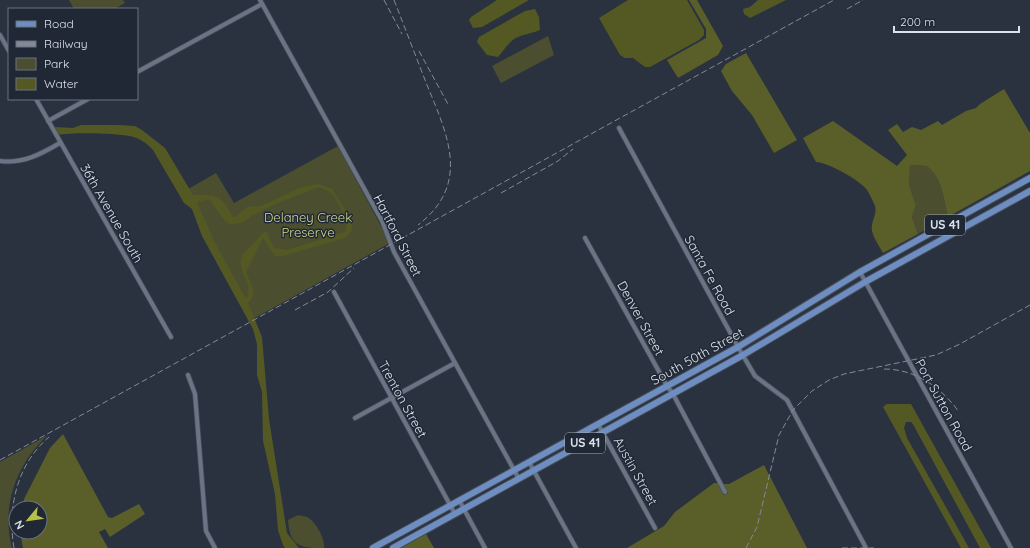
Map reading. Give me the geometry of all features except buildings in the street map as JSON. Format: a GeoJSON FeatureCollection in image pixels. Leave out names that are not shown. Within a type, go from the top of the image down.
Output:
{"type":"FeatureCollection","features":[{"type":"Feature","properties":{"kind":"main road","name":"South 50th Street"},"geometry":{"type":"LineString","coordinates":[[373,548],[738,347],[860,272],[1030,178]]}},
{"type":"Feature","properties":{"kind":"main road","name":"South 50th Street"},"geometry":{"type":"LineString","coordinates":[[394,548],[743,355],[865,282],[1030,192]]}},
{"type":"Feature","properties":{"kind":"street"},"geometry":{"type":"LineString","coordinates":[[138,71],[261,2]]}},
{"type":"Feature","properties":{"kind":"street","name":"Hartford Street"},"geometry":{"type":"LineString","coordinates":[[261,2],[382,221],[394,252],[519,479]]}},
{"type":"Feature","properties":{"kind":"street"},"geometry":{"type":"LineString","coordinates":[[0,35],[8,49]]}},
{"type":"Feature","properties":{"kind":"street","name":"36th Avenue South"},"geometry":{"type":"LineString","coordinates":[[37,100],[171,337]]}},
{"type":"Feature","properties":{"kind":"street"},"geometry":{"type":"LineString","coordinates":[[48,121],[86,100]]}},
{"type":"Feature","properties":{"kind":"street","name":"Santa Fe Road"},"geometry":{"type":"LineString","coordinates":[[619,128],[755,376],[787,400],[866,548]]}},
{"type":"Feature","properties":{"kind":"street"},"geometry":{"type":"LineString","coordinates":[[0,161],[12,162],[38,156],[60,143]]}},
{"type":"Feature","properties":{"kind":"street","name":"Denver Street"},"geometry":{"type":"LineString","coordinates":[[585,238],[667,386],[673,394],[725,492]]}},
{"type":"Feature","properties":{"kind":"street","name":"Port Sutton Road"},"geometry":{"type":"LineString","coordinates":[[860,272],[1011,548]]}},
{"type":"Feature","properties":{"kind":"street","name":"Trenton Street"},"geometry":{"type":"LineString","coordinates":[[334,292],[455,514]]}},
{"type":"Feature","properties":{"kind":"street"},"geometry":{"type":"LineString","coordinates":[[355,418],[455,362]]}},
{"type":"Feature","properties":{"kind":"street"},"geometry":{"type":"LineString","coordinates":[[188,375],[195,394],[206,531],[215,548]]}},
{"type":"Feature","properties":{"kind":"street","name":"Austin Street"},"geometry":{"type":"LineString","coordinates":[[598,424],[655,528]]}},
{"type":"Feature","properties":{"kind":"street"},"geometry":{"type":"LineString","coordinates":[[529,462],[576,548]]}},
{"type":"Feature","properties":{"kind":"street"},"geometry":{"type":"LineString","coordinates":[[459,500],[485,548]]}},
{"type":"Feature","properties":{"kind":"street"},"geometry":{"type":"LineString","coordinates":[[390,539],[394,548]]}},
{"type":"Feature","properties":{"kind":"green space"},"geometry":{"type":"Polygon","coordinates":[[[69,0],[123,0],[125,3],[116,8],[73,8],[69,0]]]}},
{"type":"Feature","properties":{"kind":"green space"},"geometry":{"type":"Polygon","coordinates":[[[548,36],[554,55],[501,83],[492,66],[548,36]]]}},
{"type":"Feature","properties":{"kind":"green space","name":"Delaney Creek Preserve"},"geometry":{"type":"Polygon","coordinates":[[[338,146],[390,243],[253,319],[183,192],[216,173],[234,203],[338,146]]]}},
{"type":"Feature","properties":{"kind":"green space"},"geometry":{"type":"Polygon","coordinates":[[[910,165],[927,166],[932,171],[942,189],[948,217],[918,234],[912,217],[916,205],[909,185],[910,165]]]}},
{"type":"Feature","properties":{"kind":"green space"},"geometry":{"type":"Polygon","coordinates":[[[48,435],[27,459],[20,472],[10,500],[8,500],[8,540],[10,540],[12,548],[0,548],[0,462],[48,435]]]}},
{"type":"Feature","properties":{"kind":"green space"},"geometry":{"type":"Polygon","coordinates":[[[298,515],[307,517],[317,526],[323,540],[324,548],[303,546],[294,541],[289,529],[288,520],[298,515]]]}},
{"type":"Feature","properties":{"kind":"shaded area"},"geometry":{"type":"Polygon","coordinates":[[[689,0],[697,0],[723,46],[718,55],[678,78],[667,60],[706,38],[706,29],[689,0]]]}},
{"type":"Feature","properties":{"kind":"shaded area"},"geometry":{"type":"Polygon","coordinates":[[[746,53],[797,140],[774,153],[752,115],[732,91],[721,71],[726,64],[746,53]]]}},
{"type":"Feature","properties":{"kind":"shaded area"},"geometry":{"type":"Polygon","coordinates":[[[1004,89],[1030,133],[1030,171],[948,217],[942,189],[932,171],[927,166],[910,165],[909,185],[916,205],[912,217],[918,234],[883,253],[872,232],[875,209],[874,203],[867,190],[858,181],[843,172],[828,165],[816,162],[803,138],[833,121],[897,166],[907,155],[888,130],[897,124],[903,132],[912,127],[921,130],[938,121],[942,125],[966,111],[976,108],[1004,89]]]}},
{"type":"Feature","properties":{"kind":"shaded area"},"geometry":{"type":"Polygon","coordinates":[[[63,434],[108,517],[112,518],[139,504],[145,514],[110,537],[105,529],[99,532],[108,548],[23,548],[22,540],[48,540],[48,500],[24,500],[50,448],[63,434]]]}},
{"type":"Feature","properties":{"kind":"shaded area"},"geometry":{"type":"Polygon","coordinates":[[[764,465],[807,548],[627,548],[664,526],[675,512],[714,483],[718,483],[724,495],[728,493],[723,484],[729,484],[764,465]]]}},
{"type":"Feature","properties":{"kind":"shaded area"},"geometry":{"type":"Polygon","coordinates":[[[426,534],[434,548],[401,548],[426,534]]]}},
{"type":"Feature","properties":{"kind":"water"},"geometry":{"type":"Polygon","coordinates":[[[497,0],[529,0],[482,27],[473,28],[469,20],[471,17],[497,0]]]}},
{"type":"Feature","properties":{"kind":"water"},"geometry":{"type":"Polygon","coordinates":[[[628,0],[687,0],[704,30],[704,35],[699,40],[650,67],[645,67],[633,58],[625,58],[620,55],[599,18],[628,0]]]}},
{"type":"Feature","properties":{"kind":"water"},"geometry":{"type":"Polygon","coordinates":[[[758,0],[786,0],[750,18],[744,14],[743,9],[750,7],[758,0]]]}},
{"type":"Feature","properties":{"kind":"water"},"geometry":{"type":"Polygon","coordinates":[[[535,9],[539,17],[540,30],[515,38],[498,57],[487,55],[477,42],[479,37],[525,11],[535,9]]]}},
{"type":"Feature","properties":{"kind":"water"},"geometry":{"type":"Polygon","coordinates":[[[81,125],[135,126],[165,148],[193,195],[218,197],[225,204],[233,217],[237,216],[247,207],[261,206],[302,187],[318,184],[332,189],[353,222],[351,232],[344,238],[283,256],[275,256],[263,238],[246,272],[253,288],[253,295],[248,303],[262,337],[269,419],[287,533],[299,548],[285,548],[278,530],[275,494],[263,441],[262,392],[257,375],[257,344],[253,329],[202,236],[192,209],[184,203],[153,150],[140,139],[115,134],[83,133],[57,135],[54,127],[73,128],[81,125]],[[318,187],[271,206],[251,216],[242,223],[230,224],[225,221],[209,199],[197,202],[214,241],[246,299],[249,288],[241,267],[242,256],[244,252],[264,232],[266,231],[274,248],[287,250],[345,232],[345,218],[338,202],[332,194],[318,187]]]}},
{"type":"Feature","properties":{"kind":"water"},"geometry":{"type":"Polygon","coordinates":[[[887,404],[911,404],[991,548],[980,548],[914,426],[911,422],[906,422],[904,428],[907,438],[969,548],[961,548],[883,407],[887,404]]]}},
{"type":"Feature","properties":{"kind":"railway"},"geometry":{"type":"LineString","coordinates":[[384,0],[402,34]]}},
{"type":"Feature","properties":{"kind":"railway"},"geometry":{"type":"LineString","coordinates":[[394,0],[442,123],[450,159],[450,176],[445,193],[434,209],[418,225]]}},
{"type":"Feature","properties":{"kind":"railway"},"geometry":{"type":"LineString","coordinates":[[0,460],[834,0]]}},
{"type":"Feature","properties":{"kind":"railway"},"geometry":{"type":"LineString","coordinates":[[847,9],[863,0]]}},
{"type":"Feature","properties":{"kind":"railway"},"geometry":{"type":"LineString","coordinates":[[419,51],[449,106]]}},
{"type":"Feature","properties":{"kind":"railway"},"geometry":{"type":"LineString","coordinates":[[501,193],[558,161],[573,149]]}},
{"type":"Feature","properties":{"kind":"railway"},"geometry":{"type":"LineString","coordinates":[[295,310],[328,292],[354,268]]}},
{"type":"Feature","properties":{"kind":"railway"},"geometry":{"type":"LineString","coordinates":[[746,548],[757,527],[779,435],[793,410],[812,391],[829,380],[844,374],[936,355],[960,344],[1030,305]]}},
{"type":"Feature","properties":{"kind":"railway"},"geometry":{"type":"LineString","coordinates":[[884,369],[906,372],[926,381],[936,387],[959,412]]}},
{"type":"Feature","properties":{"kind":"railway"},"geometry":{"type":"LineString","coordinates":[[14,548],[12,518],[17,488],[22,473],[29,460],[49,437]]}},
{"type":"Feature","properties":{"kind":"railway"},"geometry":{"type":"LineString","coordinates":[[842,548],[874,548]]}}]}
